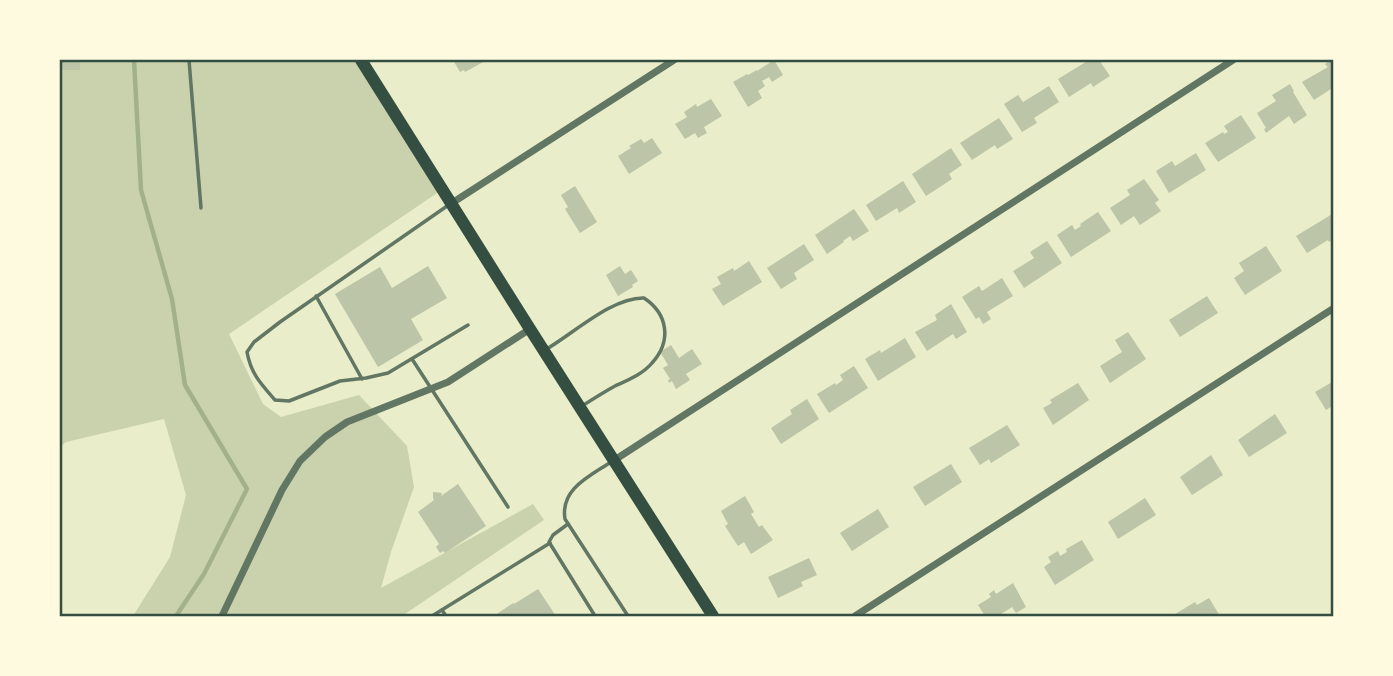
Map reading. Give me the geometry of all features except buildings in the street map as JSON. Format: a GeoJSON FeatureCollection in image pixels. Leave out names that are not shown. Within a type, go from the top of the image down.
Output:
{"type":"FeatureCollection","features":[{"type":"Feature","properties":{"kind":"main road"},"geometry":{"type":"LineString","coordinates":[[361,60],[713,617]]}},
{"type":"Feature","properties":{"kind":"street"},"geometry":{"type":"LineString","coordinates":[[452,203],[674,60]]}},
{"type":"Feature","properties":{"kind":"street"},"geometry":{"type":"LineString","coordinates":[[613,461],[1233,60]]}},
{"type":"Feature","properties":{"kind":"street"},"geometry":{"type":"LineString","coordinates":[[855,617],[1334,308]]}},
{"type":"Feature","properties":{"kind":"street"},"geometry":{"type":"LineString","coordinates":[[222,617],[282,489],[300,461],[325,437],[347,422],[448,382],[530,329]]}},
{"type":"Feature","properties":{"kind":"lane"},"geometry":{"type":"LineString","coordinates":[[189,60],[201,208]]}},
{"type":"Feature","properties":{"kind":"lane"},"geometry":{"type":"LineString","coordinates":[[452,203],[316,296],[254,342],[247,352],[250,367],[260,383],[275,400],[289,401],[340,381],[388,373],[468,325]]}},
{"type":"Feature","properties":{"kind":"lane"},"geometry":{"type":"LineString","coordinates":[[316,296],[362,379]]}},
{"type":"Feature","properties":{"kind":"lane"},"geometry":{"type":"LineString","coordinates":[[544,351],[597,316],[626,301],[644,298],[661,316],[666,337],[652,363],[579,408]]}},
{"type":"Feature","properties":{"kind":"lane"},"geometry":{"type":"LineString","coordinates":[[412,359],[508,507]]}},
{"type":"Feature","properties":{"kind":"lane"},"geometry":{"type":"LineString","coordinates":[[613,461],[572,488],[565,508],[565,519],[628,617]]}},
{"type":"Feature","properties":{"kind":"lane"},"geometry":{"type":"LineString","coordinates":[[568,524],[550,538],[550,543],[595,617]]}},
{"type":"Feature","properties":{"kind":"lane"},"geometry":{"type":"LineString","coordinates":[[432,617],[550,543]]}},
{"type":"Feature","properties":{"kind":"lane"},"geometry":{"type":"LineString","coordinates":[[442,610],[446,617]]}},
{"type":"Feature","properties":{"kind":"green space"},"geometry":{"type":"Polygon","coordinates":[[[60,60],[362,60],[443,189],[229,334],[263,404],[281,417],[359,395],[407,446],[414,487],[381,588],[533,504],[544,520],[402,616],[133,616],[170,557],[186,495],[164,419],[66,442],[60,447],[60,60]]]}},
{"type":"Feature","properties":{"kind":"waterway"},"geometry":{"type":"LineString","coordinates":[[134,60],[141,190],[172,299],[185,385],[247,489],[204,574],[176,616]]}}]}
